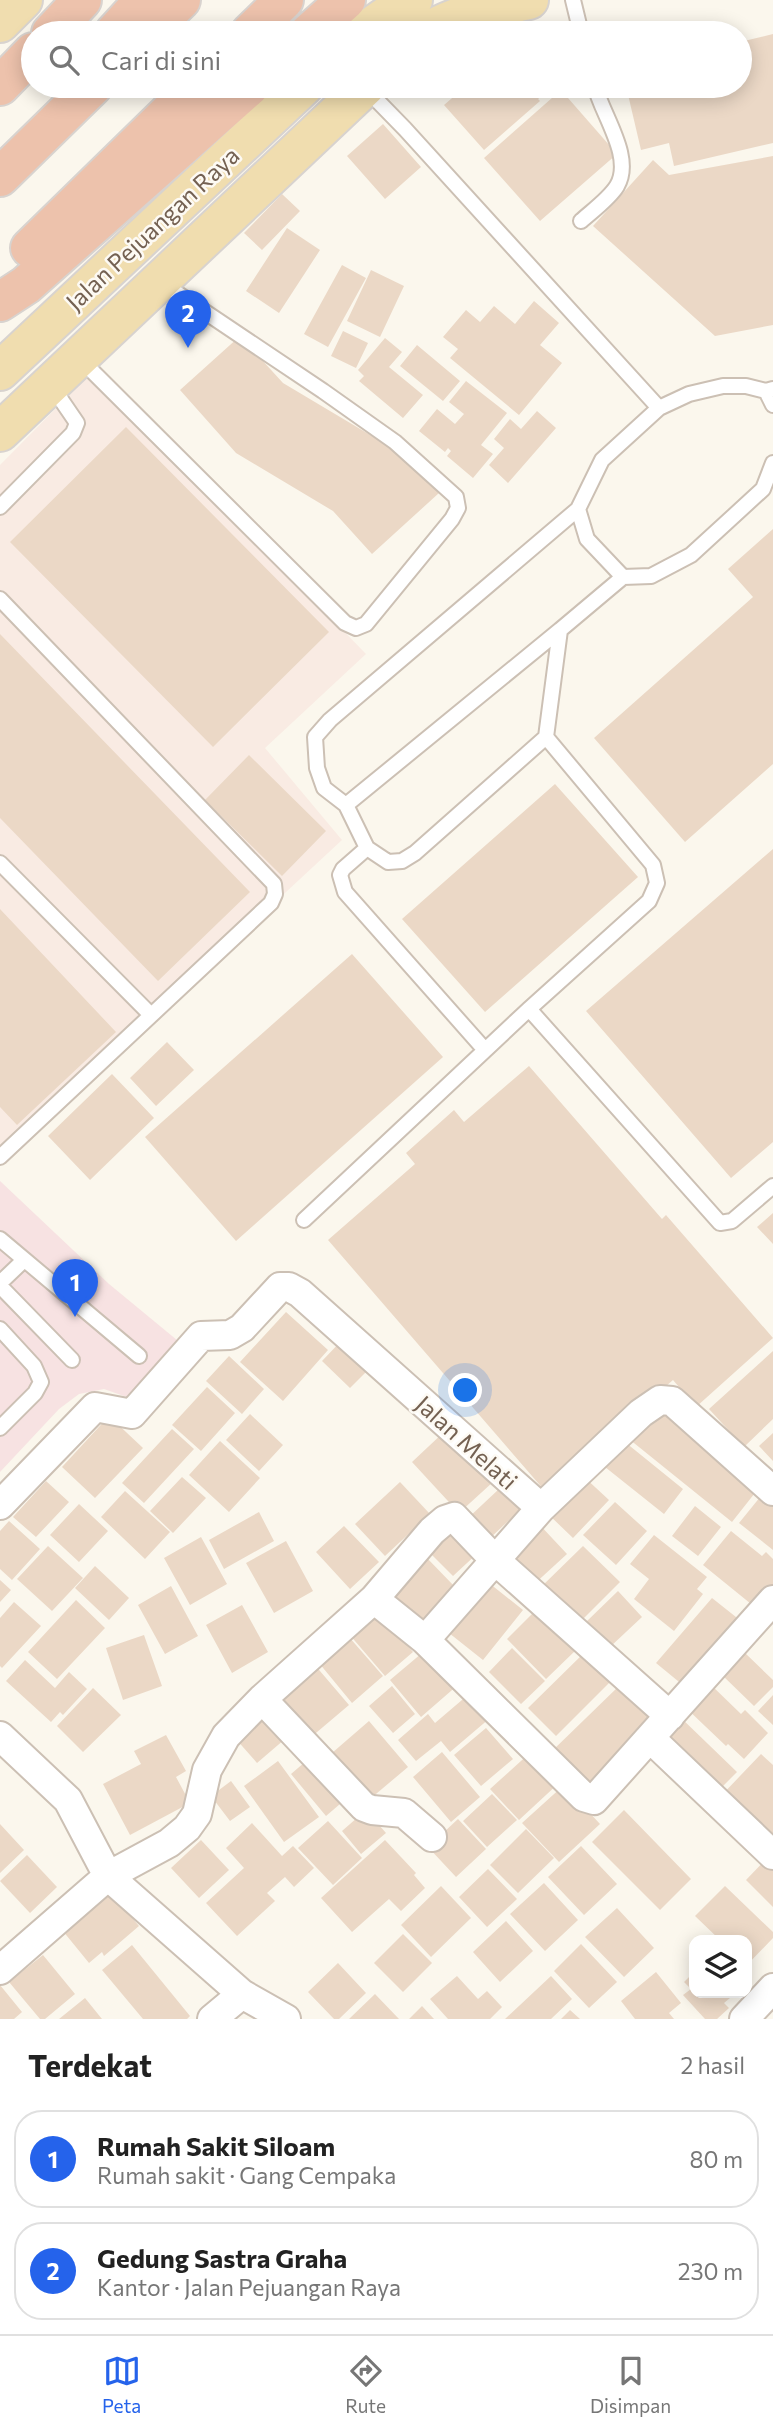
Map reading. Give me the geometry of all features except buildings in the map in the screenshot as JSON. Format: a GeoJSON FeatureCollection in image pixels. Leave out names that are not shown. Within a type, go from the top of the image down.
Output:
{"type":"FeatureCollection","features":[{"type":"Feature","properties":{"kind":"highway"},"geometry":{"type":"LineString","coordinates":[[62,21],[82,0]]}},
{"type":"Feature","properties":{"kind":"highway"},"geometry":{"type":"LineString","coordinates":[[125,21],[144,0]]}},
{"type":"Feature","properties":{"kind":"highway"},"geometry":{"type":"LineString","coordinates":[[159,21],[181,0]]}},
{"type":"Feature","properties":{"kind":"highway"},"geometry":{"type":"LineString","coordinates":[[262,21],[284,0]]}},
{"type":"Feature","properties":{"kind":"highway"},"geometry":{"type":"LineString","coordinates":[[322,21],[346,0]]}},
{"type":"Feature","properties":{"kind":"highway"},"geometry":{"type":"LineString","coordinates":[[0,86],[21,64]]}},
{"type":"Feature","properties":{"kind":"highway"},"geometry":{"type":"LineString","coordinates":[[0,168],[59,98]]}},
{"type":"Feature","properties":{"kind":"highway"},"geometry":{"type":"LineString","coordinates":[[0,177],[81,98]]}},
{"type":"Feature","properties":{"kind":"highway"},"geometry":{"type":"LineString","coordinates":[[0,278],[184,98]]}},
{"type":"Feature","properties":{"kind":"highway"},"geometry":{"type":"LineString","coordinates":[[0,302],[26,285],[236,98]]}},
{"type":"Feature","properties":{"kind":"main road"},"geometry":{"type":"LineString","coordinates":[[0,23],[23,0]]}},
{"type":"Feature","properties":{"kind":"main road"},"geometry":{"type":"LineString","coordinates":[[379,21],[413,0]]}},
{"type":"Feature","properties":{"kind":"main road"},"geometry":{"type":"LineString","coordinates":[[450,21],[472,12],[529,0]]}},
{"type":"Feature","properties":{"kind":"main road","name":"Jalan Pejuangan Raya"},"geometry":{"type":"LineString","coordinates":[[0,371],[291,98]]}},
{"type":"Feature","properties":{"kind":"main road","name":"Jalan Pejuangan Raya"},"geometry":{"type":"LineString","coordinates":[[0,432],[353,98]]}},
{"type":"Feature","properties":{"kind":"street","name":"Jalan Melati"},"geometry":{"type":"LineString","coordinates":[[0,1505],[95,1407],[132,1414],[201,1336],[230,1335],[242,1328],[280,1287],[289,1287],[300,1293],[541,1508],[425,1640]]}},
{"type":"Feature","properties":{"kind":"street"},"geometry":{"type":"LineString","coordinates":[[541,1508],[641,1413],[660,1400],[672,1401],[773,1491]]}},
{"type":"Feature","properties":{"kind":"street"},"geometry":{"type":"LineString","coordinates":[[0,1970],[108,1876],[169,1843],[187,1828],[197,1814],[207,1770],[226,1736],[262,1699],[374,1599],[432,1531],[445,1520],[454,1517],[495,1560],[670,1716]]}},
{"type":"Feature","properties":{"kind":"street"},"geometry":{"type":"LineString","coordinates":[[374,1599],[425,1640],[584,1797],[594,1800],[773,1600]]}},
{"type":"Feature","properties":{"kind":"street"},"geometry":{"type":"LineString","coordinates":[[262,1699],[364,1807],[404,1813],[432,1837]]}},
{"type":"Feature","properties":{"kind":"street"},"geometry":{"type":"LineString","coordinates":[[0,1736],[68,1800],[108,1876],[242,1994],[286,2019]]}},
{"type":"Feature","properties":{"kind":"street"},"geometry":{"type":"LineString","coordinates":[[650,1738],[773,1855]]}},
{"type":"Feature","properties":{"kind":"street"},"geometry":{"type":"LineString","coordinates":[[744,2019],[773,1988]]}},
{"type":"Feature","properties":{"kind":"street"},"geometry":{"type":"LineString","coordinates":[[212,2019],[242,1994]]}},
{"type":"Feature","properties":{"kind":"lane"},"geometry":{"type":"LineString","coordinates":[[573,0],[578,21]]}},
{"type":"Feature","properties":{"kind":"lane"},"geometry":{"type":"LineString","coordinates":[[375,98],[659,408]]}},
{"type":"Feature","properties":{"kind":"lane"},"geometry":{"type":"LineString","coordinates":[[581,221],[616,188],[621,175],[621,150],[598,98]]}},
{"type":"Feature","properties":{"kind":"lane"},"geometry":{"type":"LineString","coordinates":[[78,357],[345,623],[356,628],[366,624],[452,519],[458,508],[456,498],[395,442],[160,281]]}},
{"type":"Feature","properties":{"kind":"lane"},"geometry":{"type":"LineString","coordinates":[[0,506],[73,433],[77,423],[50,384]]}},
{"type":"Feature","properties":{"kind":"lane"},"geometry":{"type":"LineString","coordinates":[[560,630],[546,737],[415,853],[402,860],[388,862],[367,848],[345,805],[324,788],[317,768],[315,737],[341,711],[578,509],[602,460],[659,408],[689,394],[723,386],[769,390],[773,405]]}},
{"type":"Feature","properties":{"kind":"lane"},"geometry":{"type":"LineString","coordinates":[[345,805],[623,577],[651,576],[691,555],[763,489],[773,463]]}},
{"type":"Feature","properties":{"kind":"lane"},"geometry":{"type":"LineString","coordinates":[[578,509],[587,538],[623,577]]}},
{"type":"Feature","properties":{"kind":"lane"},"geometry":{"type":"LineString","coordinates":[[0,599],[274,884],[275,894],[271,903],[3,1148]]}},
{"type":"Feature","properties":{"kind":"lane"},"geometry":{"type":"LineString","coordinates":[[304,1220],[529,1009],[649,901],[657,883],[653,865],[546,737]]}},
{"type":"Feature","properties":{"kind":"lane"},"geometry":{"type":"LineString","coordinates":[[367,848],[343,869],[340,875],[345,892],[485,1050]]}},
{"type":"Feature","properties":{"kind":"lane"},"geometry":{"type":"LineString","coordinates":[[0,863],[150,1014]]}},
{"type":"Feature","properties":{"kind":"lane"},"geometry":{"type":"LineString","coordinates":[[529,1009],[720,1223],[732,1221],[773,1186]]}},
{"type":"Feature","properties":{"kind":"lane"},"geometry":{"type":"LineString","coordinates":[[0,1239],[139,1356]]}},
{"type":"Feature","properties":{"kind":"lane"},"geometry":{"type":"LineString","coordinates":[[24,1260],[0,1284],[72,1360]]}},
{"type":"Feature","properties":{"kind":"lane"},"geometry":{"type":"LineString","coordinates":[[0,1329],[34,1366],[40,1382],[35,1393],[0,1428]]}},
{"type":"Feature","properties":{"kind":"shaded area"},"geometry":{"type":"Polygon","coordinates":[[[92,372],[366,654],[265,748],[342,840],[0,1158],[0,465],[92,372]]]}},
{"type":"Feature","properties":{"kind":"shaded area"},"geometry":{"type":"Polygon","coordinates":[[[0,1181],[109,1284],[189,1350],[138,1401],[104,1389],[79,1394],[59,1409],[0,1472],[0,1181]]]}},
{"type":"Feature","properties":{"kind":"place","name":"Gedung Sastra Graha"},"geometry":{"type":"Point","coordinates":[188,348]}},
{"type":"Feature","properties":{"kind":"place","name":"Rumah Sakit Siloam"},"geometry":{"type":"Point","coordinates":[75,1317]}}]}
